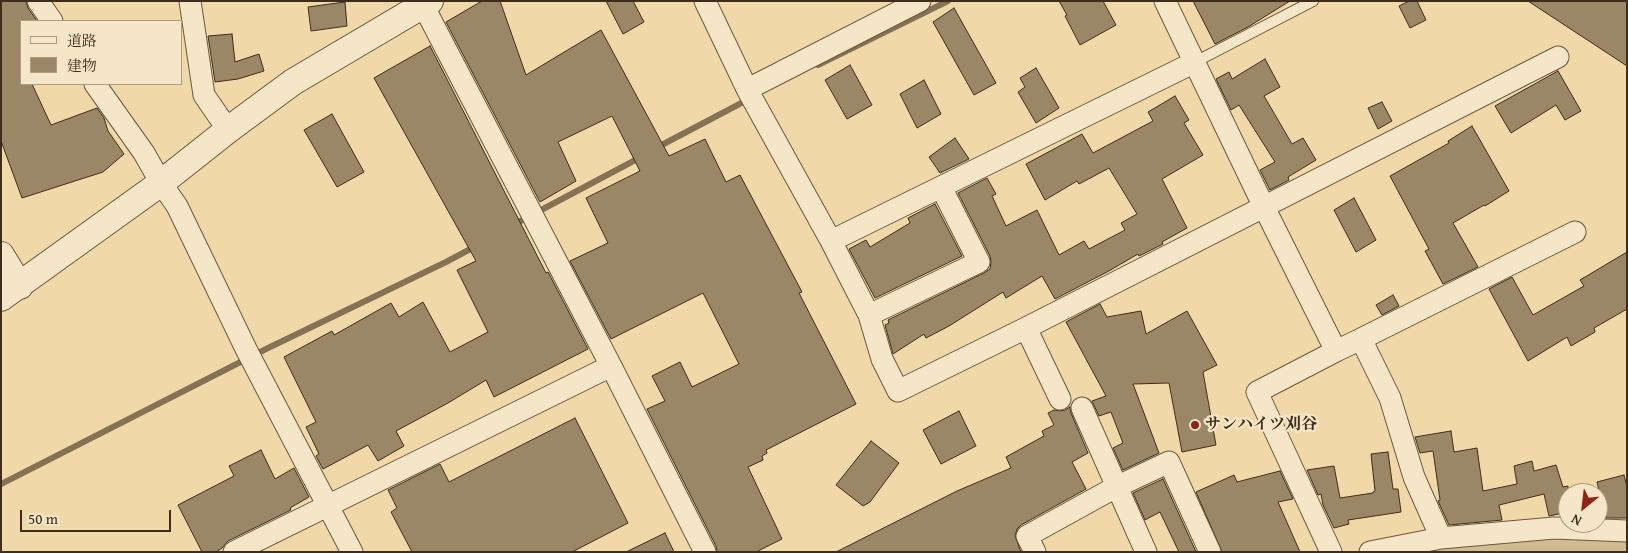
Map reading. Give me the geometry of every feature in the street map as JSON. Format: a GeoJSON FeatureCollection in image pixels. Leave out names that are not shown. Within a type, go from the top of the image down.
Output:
{"type":"FeatureCollection","features":[{"type":"Feature","properties":{"kind":"street"},"geometry":{"type":"LineString","coordinates":[[38,1],[51,20]]}},
{"type":"Feature","properties":{"kind":"street"},"geometry":{"type":"LineString","coordinates":[[190,1],[204,95],[228,130]]}},
{"type":"Feature","properties":{"kind":"street"},"geometry":{"type":"LineString","coordinates":[[705,1],[751,95],[832,241],[869,315],[882,358],[898,391],[1264,208],[1558,56]]}},
{"type":"Feature","properties":{"kind":"street"},"geometry":{"type":"LineString","coordinates":[[751,95],[920,1]]}},
{"type":"Feature","properties":{"kind":"street"},"geometry":{"type":"LineString","coordinates":[[1165,1],[1264,208],[1336,351]]}},
{"type":"Feature","properties":{"kind":"street"},"geometry":{"type":"LineString","coordinates":[[1,255],[11,292],[161,183],[293,82],[426,3],[530,211],[705,552]]}},
{"type":"Feature","properties":{"kind":"street"},"geometry":{"type":"LineString","coordinates":[[832,241],[1195,62]]}},
{"type":"Feature","properties":{"kind":"street"},"geometry":{"type":"LineString","coordinates":[[96,85],[144,153],[177,206],[251,357],[352,552]]}},
{"type":"Feature","properties":{"kind":"street"},"geometry":{"type":"LineString","coordinates":[[869,315],[979,262],[941,187]]}},
{"type":"Feature","properties":{"kind":"street"},"geometry":{"type":"LineString","coordinates":[[1331,552],[1257,392],[1575,232]]}},
{"type":"Feature","properties":{"kind":"street"},"geometry":{"type":"LineString","coordinates":[[1026,328],[1060,399]]}},
{"type":"Feature","properties":{"kind":"street"},"geometry":{"type":"LineString","coordinates":[[1361,340],[1390,398],[1414,477],[1441,538]]}},
{"type":"Feature","properties":{"kind":"street"},"geometry":{"type":"LineString","coordinates":[[234,552],[611,366]]}},
{"type":"Feature","properties":{"kind":"street"},"geometry":{"type":"LineString","coordinates":[[1082,408],[1146,552]]}},
{"type":"Feature","properties":{"kind":"street"},"geometry":{"type":"LineString","coordinates":[[1035,552],[1027,536],[1116,486],[1169,462],[1210,552]]}},
{"type":"Feature","properties":{"kind":"street"},"geometry":{"type":"LineString","coordinates":[[1370,552],[1441,538],[1554,528],[1627,531]]}},
{"type":"Feature","properties":{"kind":"lane"},"geometry":{"type":"LineString","coordinates":[[1195,62],[1313,1]]}},
{"type":"Feature","properties":{"kind":"shaded area"},"geometry":{"type":"Polygon","coordinates":[[[1554,533],[1627,536],[1627,552],[1406,552],[1554,533]]]}},
{"type":"Feature","properties":{"kind":"building"},"geometry":{"type":"Polygon","coordinates":[[[1,1],[26,1],[28,8],[36,20],[20,20],[20,85],[32,85],[51,125],[97,108],[104,118],[108,131],[124,154],[103,172],[22,198],[1,141],[1,1]]]}},
{"type":"Feature","properties":{"kind":"building"},"geometry":{"type":"Polygon","coordinates":[[[482,1],[500,1],[526,75],[601,30],[669,156],[705,139],[726,182],[740,175],[802,292],[799,293],[856,404],[766,450],[767,453],[762,456],[763,460],[748,467],[782,539],[756,552],[717,552],[716,546],[647,409],[665,401],[652,376],[680,362],[692,387],[739,364],[703,293],[611,339],[570,261],[608,243],[586,198],[640,171],[612,116],[558,142],[576,181],[540,202],[446,22],[482,1]]]}},
{"type":"Feature","properties":{"kind":"building"},"geometry":{"type":"Polygon","coordinates":[[[606,1],[633,1],[644,22],[623,34],[606,1]]]}},
{"type":"Feature","properties":{"kind":"building"},"geometry":{"type":"Polygon","coordinates":[[[1059,1],[1103,1],[1116,25],[1080,45],[1059,1]]]}},
{"type":"Feature","properties":{"kind":"building"},"geometry":{"type":"Polygon","coordinates":[[[1193,1],[1290,1],[1248,27],[1215,44],[1193,1]]]}},
{"type":"Feature","properties":{"kind":"building"},"geometry":{"type":"Polygon","coordinates":[[[1409,1],[1417,1],[1426,20],[1410,28],[1399,6],[1409,1]]]}},
{"type":"Feature","properties":{"kind":"building"},"geometry":{"type":"Polygon","coordinates":[[[1528,1],[1627,1],[1627,66],[1528,1]]]}},
{"type":"Feature","properties":{"kind":"building"},"geometry":{"type":"Polygon","coordinates":[[[345,2],[347,26],[311,31],[308,7],[345,2]]]}},
{"type":"Feature","properties":{"kind":"building"},"geometry":{"type":"Polygon","coordinates":[[[954,8],[996,83],[974,95],[933,22],[954,8]]]}},
{"type":"Feature","properties":{"kind":"building"},"geometry":{"type":"Polygon","coordinates":[[[232,34],[235,62],[259,54],[264,71],[238,79],[215,82],[208,36],[232,34]]]}},
{"type":"Feature","properties":{"kind":"building"},"geometry":{"type":"Polygon","coordinates":[[[430,46],[546,273],[548,272],[588,349],[494,397],[486,380],[396,431],[404,446],[378,461],[368,445],[323,469],[316,456],[319,454],[306,427],[316,422],[284,357],[332,331],[334,335],[391,303],[399,317],[423,302],[450,352],[488,332],[457,270],[476,261],[374,78],[430,46]]]}},
{"type":"Feature","properties":{"kind":"building"},"geometry":{"type":"Polygon","coordinates":[[[1265,59],[1280,87],[1264,96],[1292,144],[1303,138],[1316,160],[1288,177],[1289,180],[1270,190],[1260,170],[1275,162],[1239,105],[1231,110],[1216,79],[1229,72],[1232,79],[1265,59]]]}},
{"type":"Feature","properties":{"kind":"building"},"geometry":{"type":"Polygon","coordinates":[[[850,65],[872,105],[847,119],[825,80],[850,65]]]}},
{"type":"Feature","properties":{"kind":"building"},"geometry":{"type":"Polygon","coordinates":[[[1036,68],[1059,108],[1036,123],[1018,92],[1025,87],[1020,78],[1036,68]]]}},
{"type":"Feature","properties":{"kind":"building"},"geometry":{"type":"Polygon","coordinates":[[[1558,71],[1581,111],[1565,120],[1556,105],[1511,133],[1495,106],[1558,71]]]}},
{"type":"Feature","properties":{"kind":"building"},"geometry":{"type":"Polygon","coordinates":[[[924,80],[941,114],[917,128],[900,94],[924,80]]]}},
{"type":"Feature","properties":{"kind":"building"},"geometry":{"type":"Polygon","coordinates":[[[1175,96],[1189,120],[1184,123],[1203,155],[1162,179],[1187,228],[1162,242],[1163,244],[1139,256],[1138,254],[1055,299],[1042,276],[1006,298],[1003,292],[949,326],[926,338],[924,334],[893,354],[885,325],[889,323],[888,320],[990,269],[990,256],[958,193],[987,178],[996,194],[992,196],[1006,226],[1037,210],[1059,255],[1084,241],[1089,249],[1125,230],[1121,223],[1137,214],[1109,168],[1079,184],[1077,181],[1045,200],[1026,164],[1082,134],[1093,153],[1153,121],[1148,112],[1175,96]]]}},
{"type":"Feature","properties":{"kind":"building"},"geometry":{"type":"Polygon","coordinates":[[[1382,102],[1392,121],[1378,129],[1368,108],[1382,102]]]}},
{"type":"Feature","properties":{"kind":"building"},"geometry":{"type":"Polygon","coordinates":[[[332,114],[364,172],[337,187],[304,130],[332,114]]]}},
{"type":"Feature","properties":{"kind":"building"},"geometry":{"type":"Polygon","coordinates":[[[1472,126],[1509,191],[1453,223],[1478,267],[1443,284],[1425,251],[1429,249],[1390,176],[1449,143],[1448,141],[1472,126]]]}},
{"type":"Feature","properties":{"kind":"building"},"geometry":{"type":"Polygon","coordinates":[[[955,138],[969,159],[940,173],[929,157],[955,138]]]}},
{"type":"Feature","properties":{"kind":"building"},"geometry":{"type":"Polygon","coordinates":[[[1354,198],[1376,240],[1356,252],[1334,210],[1354,198]]]}},
{"type":"Feature","properties":{"kind":"building"},"geometry":{"type":"Polygon","coordinates":[[[935,204],[962,256],[875,298],[849,249],[866,240],[870,247],[910,223],[908,218],[935,204]]]}},
{"type":"Feature","properties":{"kind":"building"},"geometry":{"type":"Polygon","coordinates":[[[1627,252],[1627,309],[1594,328],[1595,332],[1571,346],[1567,337],[1528,361],[1489,289],[1512,277],[1533,315],[1584,286],[1580,280],[1627,252]]]}},
{"type":"Feature","properties":{"kind":"building"},"geometry":{"type":"Polygon","coordinates":[[[1393,295],[1399,306],[1382,315],[1376,305],[1393,295]]]}},
{"type":"Feature","properties":{"kind":"building"},"geometry":{"type":"Polygon","coordinates":[[[1100,304],[1107,317],[1141,311],[1146,334],[1187,311],[1217,365],[1203,372],[1216,445],[1182,452],[1169,383],[1133,384],[1159,453],[1123,470],[1113,448],[1123,443],[1111,412],[1099,416],[1092,401],[1106,396],[1066,322],[1100,304]]]}},
{"type":"Feature","properties":{"kind":"building"},"geometry":{"type":"Polygon","coordinates":[[[1070,407],[1088,453],[1072,462],[1086,489],[1021,525],[1017,529],[1015,536],[1021,552],[836,552],[957,491],[1011,468],[1006,457],[1044,436],[1042,431],[1054,425],[1048,413],[1054,410],[1065,410],[1070,407]]]}},
{"type":"Feature","properties":{"kind":"building"},"geometry":{"type":"Polygon","coordinates":[[[959,411],[976,446],[941,464],[923,430],[959,411]]]}},
{"type":"Feature","properties":{"kind":"building"},"geometry":{"type":"Polygon","coordinates":[[[575,418],[628,523],[572,552],[412,552],[391,512],[397,508],[388,490],[440,464],[449,482],[575,418]]]}},
{"type":"Feature","properties":{"kind":"building"},"geometry":{"type":"Polygon","coordinates":[[[1451,431],[1454,452],[1477,448],[1483,491],[1517,484],[1514,466],[1532,461],[1534,471],[1556,465],[1562,483],[1558,483],[1558,514],[1549,516],[1544,494],[1499,505],[1502,520],[1449,525],[1438,501],[1440,500],[1433,451],[1420,453],[1415,437],[1451,431]]]}},
{"type":"Feature","properties":{"kind":"building"},"geometry":{"type":"Polygon","coordinates":[[[871,441],[899,463],[870,502],[863,506],[836,485],[871,441]]]}},
{"type":"Feature","properties":{"kind":"building"},"geometry":{"type":"Polygon","coordinates":[[[261,450],[275,479],[294,468],[309,497],[290,508],[291,510],[228,541],[216,552],[202,552],[178,505],[234,476],[229,466],[261,450]]]}},
{"type":"Feature","properties":{"kind":"building"},"geometry":{"type":"Polygon","coordinates":[[[1388,452],[1393,489],[1398,489],[1401,512],[1348,520],[1349,524],[1334,528],[1323,505],[1321,494],[1318,495],[1307,470],[1334,466],[1340,498],[1373,493],[1375,491],[1371,454],[1388,452]]]}},
{"type":"Feature","properties":{"kind":"building"},"geometry":{"type":"Polygon","coordinates":[[[1280,471],[1293,499],[1278,502],[1300,552],[1222,552],[1196,492],[1234,475],[1237,482],[1280,471]]]}},
{"type":"Feature","properties":{"kind":"building"},"geometry":{"type":"Polygon","coordinates":[[[1624,475],[1627,487],[1627,518],[1608,518],[1608,483],[1597,482],[1624,475]]]}},
{"type":"Feature","properties":{"kind":"building"},"geometry":{"type":"Polygon","coordinates":[[[1163,479],[1196,552],[1179,552],[1160,512],[1145,520],[1133,493],[1163,479]]]}},
{"type":"Feature","properties":{"kind":"building"},"geometry":{"type":"Polygon","coordinates":[[[665,533],[674,552],[626,552],[665,533]]]}},
{"type":"Feature","properties":{"kind":"waterway"},"geometry":{"type":"LineString","coordinates":[[818,65],[948,1]]}},
{"type":"Feature","properties":{"kind":"waterway"},"geometry":{"type":"LineString","coordinates":[[656,148],[749,99]]}},
{"type":"Feature","properties":{"kind":"waterway"},"geometry":{"type":"LineString","coordinates":[[513,225],[641,157]]}},
{"type":"Feature","properties":{"kind":"waterway"},"geometry":{"type":"LineString","coordinates":[[1,484],[266,349],[476,246]]}},
{"type":"Feature","properties":{"kind":"place","name":"サンハイツ刈谷"},"geometry":{"type":"Point","coordinates":[1195,425]}}]}
